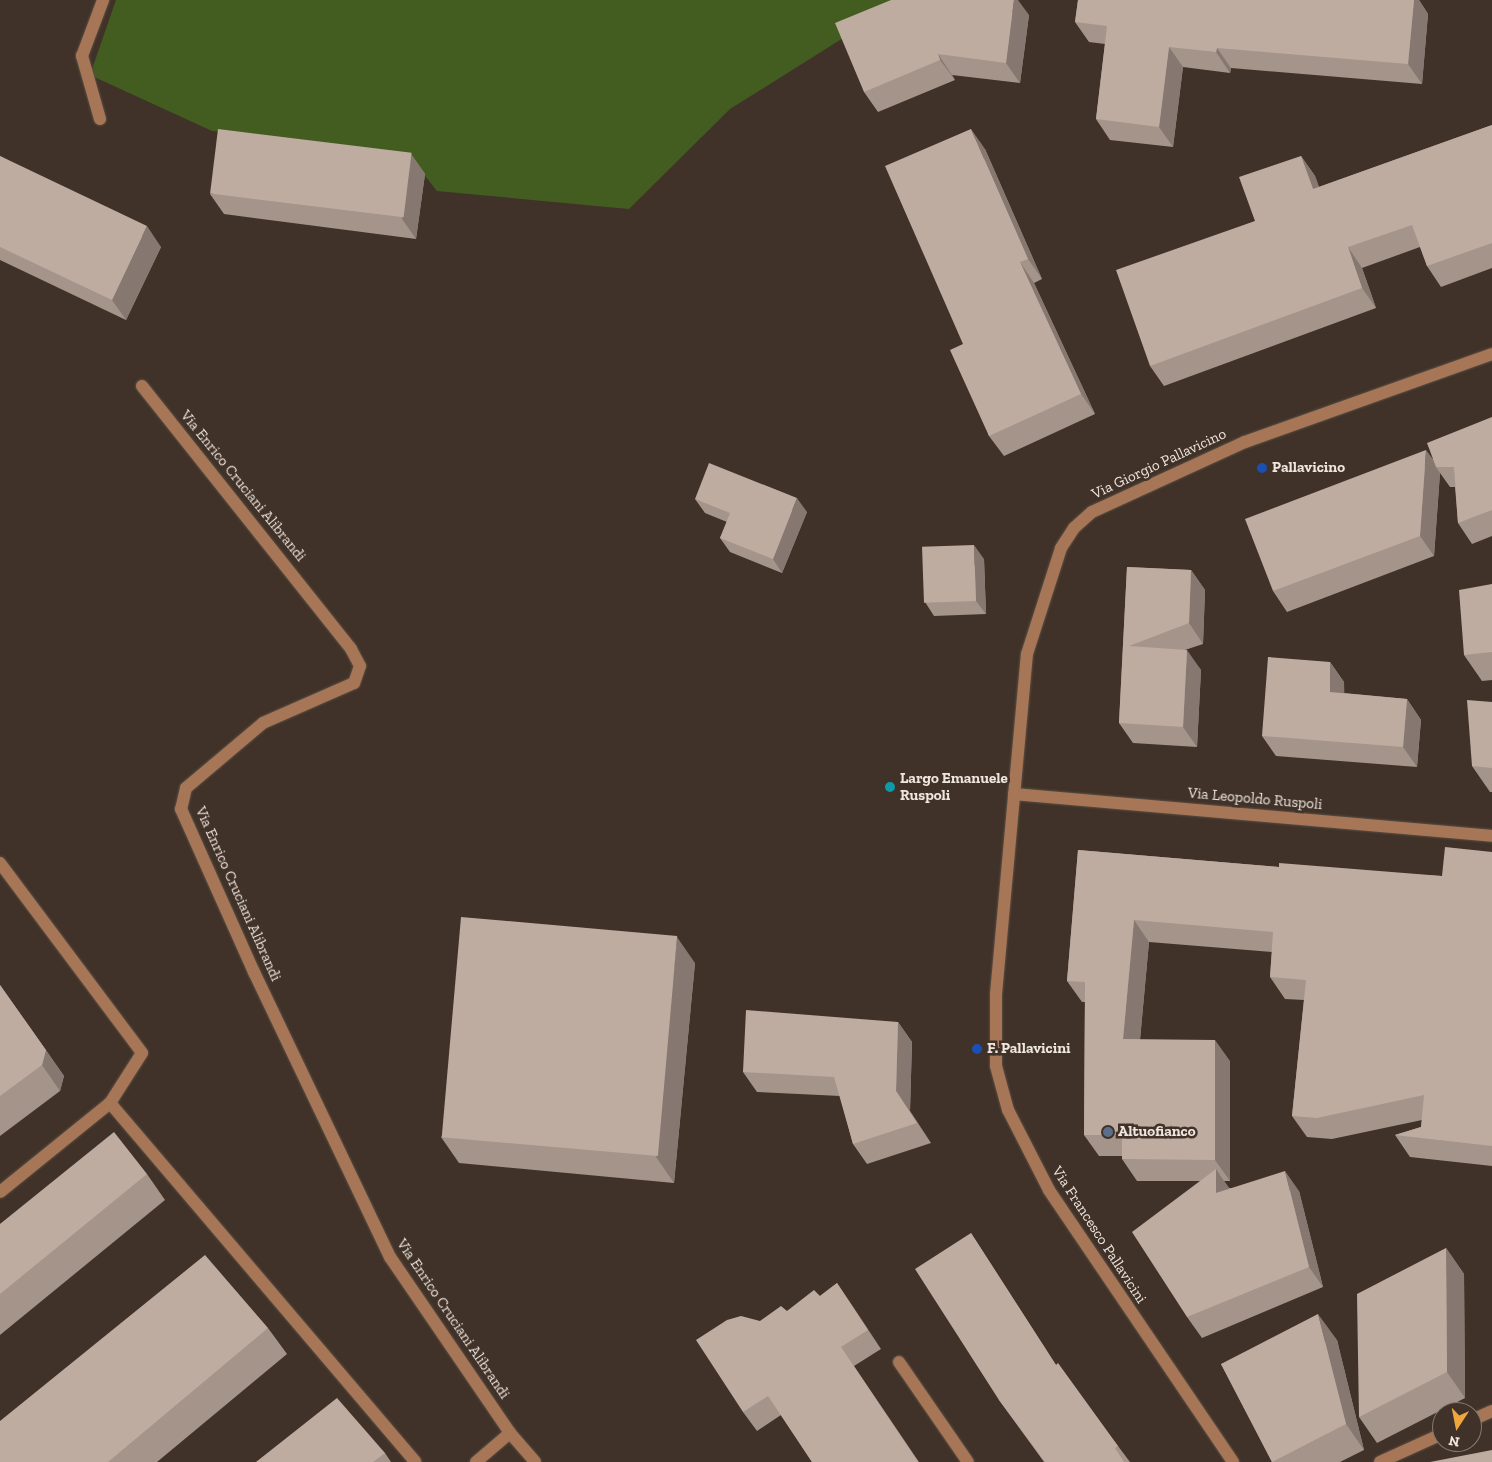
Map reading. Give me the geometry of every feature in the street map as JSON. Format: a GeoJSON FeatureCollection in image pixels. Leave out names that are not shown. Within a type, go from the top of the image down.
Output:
{"type":"FeatureCollection","features":[{"type":"Feature","properties":{"kind":"street"},"geometry":{"type":"LineString","coordinates":[[100,119],[82,56],[102,0]]}},
{"type":"Feature","properties":{"kind":"street","name":"Via Giorgio Pallavicino"},"geometry":{"type":"LineString","coordinates":[[1014,794],[1027,654],[1061,548],[1074,528],[1092,512],[1245,442],[1492,354]]}},
{"type":"Feature","properties":{"kind":"street","name":"Via Enrico Cruciani Alibrandi"},"geometry":{"type":"LineString","coordinates":[[142,386],[351,649],[360,666],[354,683],[263,723],[186,788],[182,809],[254,972],[390,1258],[510,1433],[535,1462]]}},
{"type":"Feature","properties":{"kind":"street","name":"Via Leopoldo Ruspoli"},"geometry":{"type":"LineString","coordinates":[[1014,794],[1492,836]]}},
{"type":"Feature","properties":{"kind":"street","name":"Via Francesco Pallavicini"},"geometry":{"type":"LineString","coordinates":[[1014,794],[994,1014],[996,1066],[1008,1110],[1066,1219],[1233,1462]]}},
{"type":"Feature","properties":{"kind":"street"},"geometry":{"type":"LineString","coordinates":[[0,863],[142,1053],[110,1103],[0,1192]]}},
{"type":"Feature","properties":{"kind":"street"},"geometry":{"type":"LineString","coordinates":[[110,1103],[415,1462]]}},
{"type":"Feature","properties":{"kind":"street"},"geometry":{"type":"LineString","coordinates":[[899,1362],[968,1462]]}},
{"type":"Feature","properties":{"kind":"street"},"geometry":{"type":"LineString","coordinates":[[476,1462],[510,1433]]}},
{"type":"Feature","properties":{"kind":"street"},"geometry":{"type":"LineString","coordinates":[[1380,1462],[1432,1439]]}},
{"type":"Feature","properties":{"kind":"green space"},"geometry":{"type":"Polygon","coordinates":[[[116,0],[890,0],[883,13],[730,109],[629,209],[437,191],[419,168],[306,140],[212,131],[90,75],[116,0]]]}},
{"type":"Feature","properties":{"kind":"building"},"geometry":{"type":"Polygon","coordinates":[[[891,0],[1014,0],[1006,63],[938,54],[940,60],[864,92],[835,23],[891,0]]]}},
{"type":"Feature","properties":{"kind":"building"},"geometry":{"type":"Polygon","coordinates":[[[1078,0],[1414,0],[1408,64],[1217,48],[1216,52],[1169,47],[1159,127],[1096,119],[1107,26],[1075,22],[1078,0]]]}},
{"type":"Feature","properties":{"kind":"building"},"geometry":{"type":"Polygon","coordinates":[[[1492,125],[1492,243],[1427,266],[1412,225],[1348,247],[1362,288],[1150,366],[1116,270],[1255,221],[1239,177],[1301,156],[1313,189],[1492,125]]]}},
{"type":"Feature","properties":{"kind":"building"},"geometry":{"type":"Polygon","coordinates":[[[218,129],[412,153],[404,217],[210,194],[218,129]]]}},
{"type":"Feature","properties":{"kind":"building"},"geometry":{"type":"Polygon","coordinates":[[[971,129],[1028,259],[1020,262],[1081,394],[989,436],[950,350],[963,344],[885,166],[971,129]]]}},
{"type":"Feature","properties":{"kind":"building"},"geometry":{"type":"Polygon","coordinates":[[[0,156],[147,226],[112,300],[0,247],[0,156]]]}},
{"type":"Feature","properties":{"kind":"building"},"geometry":{"type":"Polygon","coordinates":[[[1492,417],[1492,510],[1458,523],[1454,467],[1436,467],[1427,443],[1492,417]]]}},
{"type":"Feature","properties":{"kind":"building"},"geometry":{"type":"Polygon","coordinates":[[[1426,450],[1420,536],[1273,591],[1245,519],[1426,450]]]}},
{"type":"Feature","properties":{"kind":"building"},"geometry":{"type":"Polygon","coordinates":[[[709,463],[797,498],[773,559],[720,538],[730,513],[695,499],[709,463]]]}},
{"type":"Feature","properties":{"kind":"building"},"geometry":{"type":"Polygon","coordinates":[[[974,545],[976,601],[924,603],[922,547],[974,545]]]}},
{"type":"Feature","properties":{"kind":"building"},"geometry":{"type":"Polygon","coordinates":[[[1127,567],[1191,570],[1189,623],[1129,646],[1187,650],[1183,727],[1119,723],[1127,567]]]}},
{"type":"Feature","properties":{"kind":"building"},"geometry":{"type":"Polygon","coordinates":[[[1492,584],[1492,652],[1464,655],[1459,590],[1492,584]]]}},
{"type":"Feature","properties":{"kind":"building"},"geometry":{"type":"Polygon","coordinates":[[[1268,657],[1330,662],[1330,692],[1407,699],[1403,747],[1262,736],[1268,657]]]}},
{"type":"Feature","properties":{"kind":"building"},"geometry":{"type":"Polygon","coordinates":[[[1467,700],[1492,702],[1492,768],[1472,766],[1467,700]]]}},
{"type":"Feature","properties":{"kind":"building"},"geometry":{"type":"Polygon","coordinates":[[[1445,847],[1492,852],[1492,1146],[1395,1135],[1421,1127],[1424,1095],[1317,1118],[1292,1116],[1306,980],[1270,977],[1273,932],[1134,920],[1123,1039],[1215,1040],[1215,1160],[1122,1159],[1122,1135],[1084,1135],[1085,982],[1067,981],[1078,850],[1279,867],[1279,863],[1442,876],[1445,847]]]}},
{"type":"Feature","properties":{"kind":"building"},"geometry":{"type":"Polygon","coordinates":[[[461,917],[677,936],[658,1156],[442,1137],[461,917]]]}},
{"type":"Feature","properties":{"kind":"building"},"geometry":{"type":"Polygon","coordinates":[[[0,985],[46,1050],[42,1065],[0,1096],[0,985]]]}},
{"type":"Feature","properties":{"kind":"building"},"geometry":{"type":"Polygon","coordinates":[[[746,1010],[898,1022],[896,1091],[917,1123],[853,1144],[834,1077],[743,1072],[746,1010]]]}},
{"type":"Feature","properties":{"kind":"building"},"geometry":{"type":"Polygon","coordinates":[[[114,1132],[147,1174],[0,1294],[0,1224],[114,1132]]]}},
{"type":"Feature","properties":{"kind":"building"},"geometry":{"type":"Polygon","coordinates":[[[1216,1169],[1216,1193],[1285,1171],[1309,1267],[1187,1317],[1132,1232],[1216,1169]]]}},
{"type":"Feature","properties":{"kind":"building"},"geometry":{"type":"Polygon","coordinates":[[[971,1233],[1056,1365],[1058,1363],[1118,1446],[1115,1448],[1124,1462],[1045,1462],[999,1400],[915,1269],[971,1233]]]}},
{"type":"Feature","properties":{"kind":"building"},"geometry":{"type":"Polygon","coordinates":[[[1446,1248],[1447,1372],[1359,1417],[1357,1294],[1446,1248]]]}},
{"type":"Feature","properties":{"kind":"building"},"geometry":{"type":"Polygon","coordinates":[[[205,1255],[268,1328],[108,1462],[0,1462],[0,1421],[205,1255]]]}},
{"type":"Feature","properties":{"kind":"building"},"geometry":{"type":"Polygon","coordinates":[[[837,1283],[868,1330],[841,1347],[918,1462],[812,1462],[768,1396],[743,1412],[696,1340],[727,1320],[741,1316],[760,1321],[781,1306],[787,1311],[814,1290],[820,1296],[837,1283]]]}},
{"type":"Feature","properties":{"kind":"building"},"geometry":{"type":"Polygon","coordinates":[[[1318,1314],[1346,1424],[1272,1462],[1221,1364],[1318,1314]]]}},
{"type":"Feature","properties":{"kind":"building"},"geometry":{"type":"Polygon","coordinates":[[[337,1398],[385,1453],[373,1462],[256,1462],[337,1398]]]}},
{"type":"Feature","properties":{"kind":"building"},"geometry":{"type":"Polygon","coordinates":[[[1492,1450],[1492,1462],[1430,1462],[1482,1452],[1492,1450]]]}},
{"type":"Feature","properties":{"kind":"place","name":"Pallavicino"},"geometry":{"type":"Point","coordinates":[1262,468]}},
{"type":"Feature","properties":{"kind":"place","name":"Largo Emanuele Ruspoli"},"geometry":{"type":"Point","coordinates":[890,787]}},
{"type":"Feature","properties":{"kind":"place","name":"F. Pallavicini"},"geometry":{"type":"Point","coordinates":[977,1049]}},
{"type":"Feature","properties":{"kind":"place","name":"Altuofianco"},"geometry":{"type":"Point","coordinates":[1108,1132]}}]}
